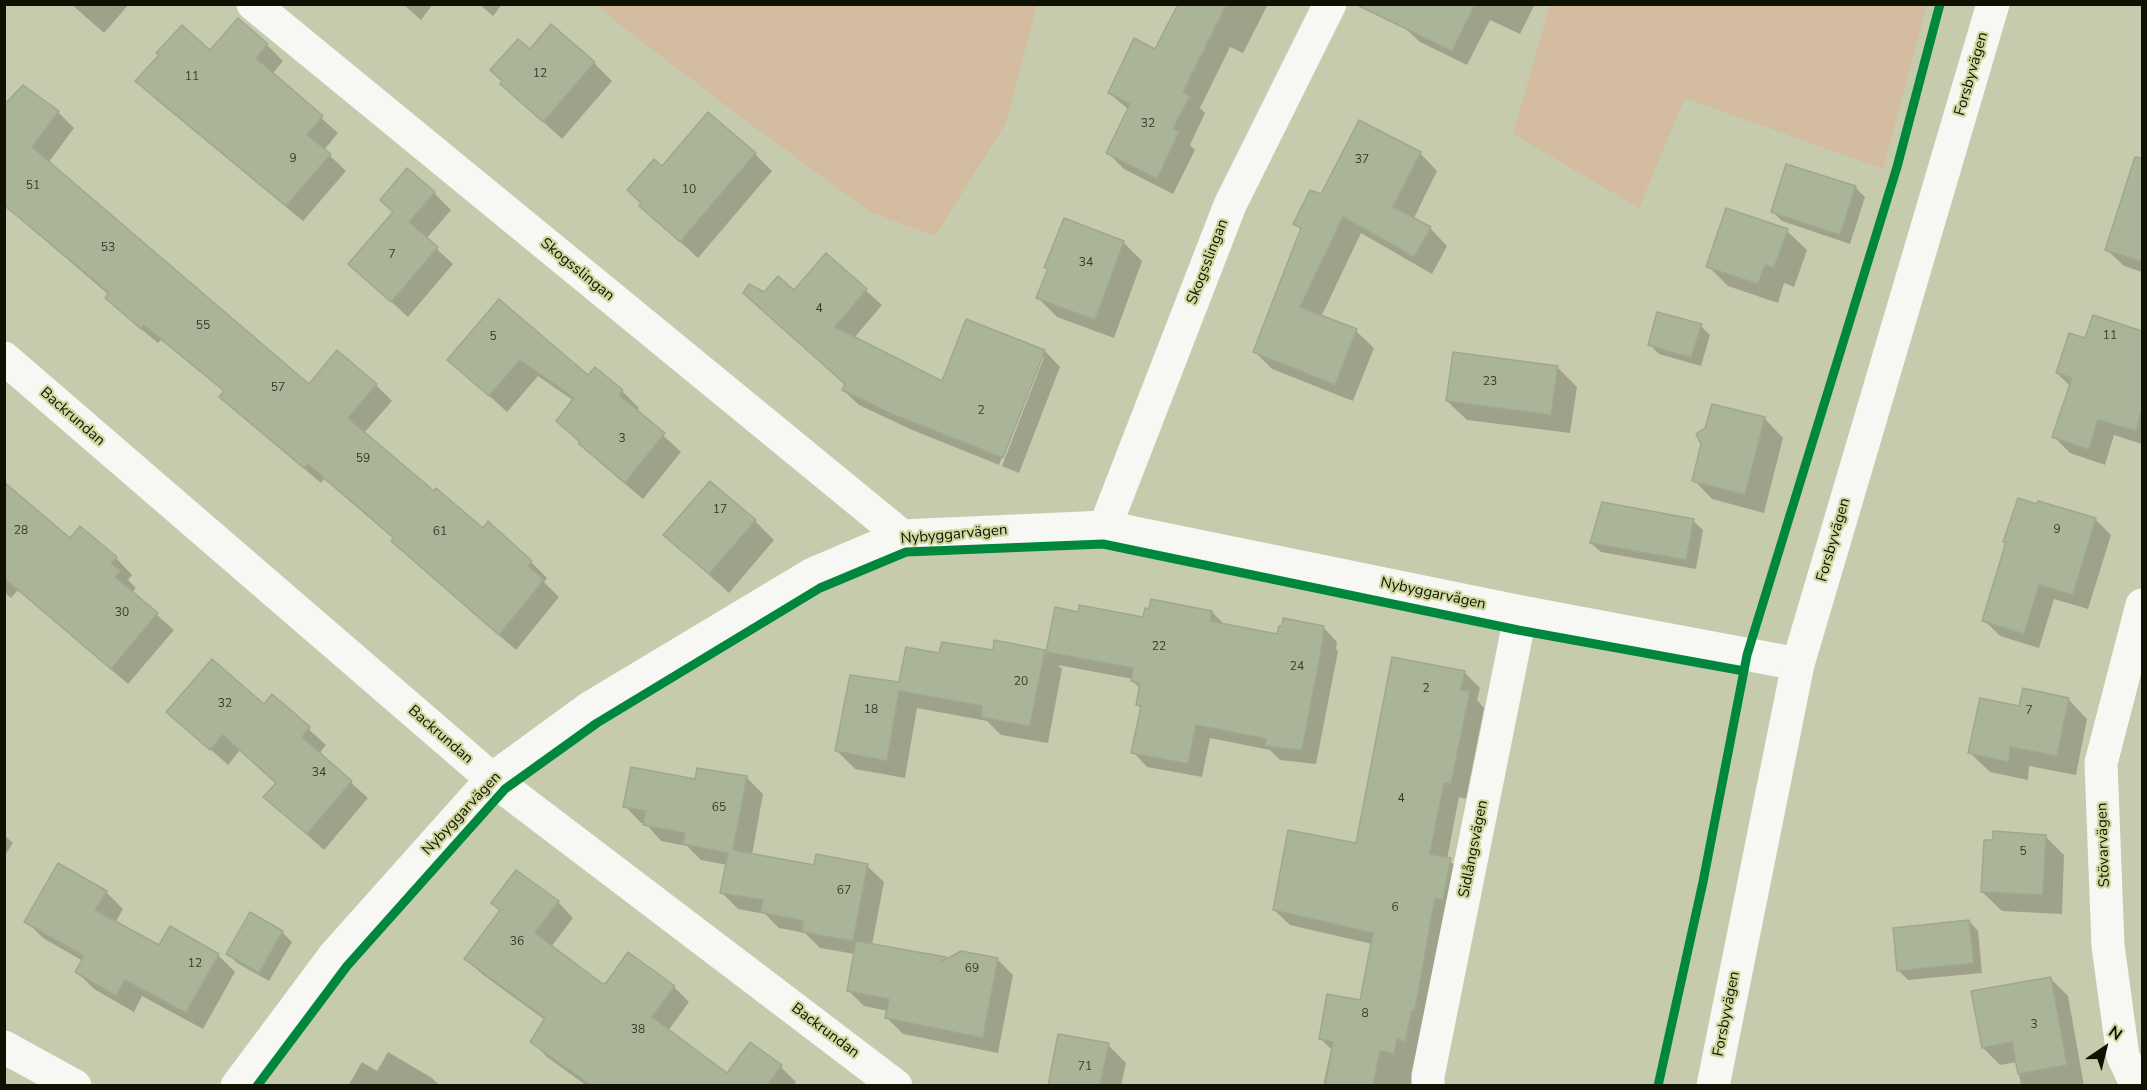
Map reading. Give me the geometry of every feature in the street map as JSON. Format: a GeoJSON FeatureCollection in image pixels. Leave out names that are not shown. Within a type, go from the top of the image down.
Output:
{"type":"FeatureCollection","features":[{"type":"Feature","properties":{"kind":"street","name":"Skogsslingan"},"geometry":{"type":"LineString","coordinates":[[253,4],[902,536]]}},
{"type":"Feature","properties":{"kind":"street","name":"Skogsslingan"},"geometry":{"type":"LineString","coordinates":[[1105,527],[1230,205],[1330,4]]}},
{"type":"Feature","properties":{"kind":"street","name":"Forsbyvägen"},"geometry":{"type":"LineString","coordinates":[[1713,1086],[1798,664],[1993,4]]}},
{"type":"Feature","properties":{"kind":"street","name":"Backrundan"},"geometry":{"type":"LineString","coordinates":[[4,358],[492,779],[896,1086]]}},
{"type":"Feature","properties":{"kind":"street","name":"Nybyggarvägen"},"geometry":{"type":"LineString","coordinates":[[237,1086],[334,956],[492,779],[588,709],[813,574],[902,536],[1105,527],[1521,612],[1798,664]]}},
{"type":"Feature","properties":{"kind":"street","name":"Stövarvägen"},"geometry":{"type":"LineString","coordinates":[[2137,1086],[2123,1056],[2108,946],[2101,763],[2142,605]]}},
{"type":"Feature","properties":{"kind":"street","name":"Sidlångsvägen"},"geometry":{"type":"LineString","coordinates":[[1428,1086],[1428,1076],[1521,612]]}},
{"type":"Feature","properties":{"kind":"street"},"geometry":{"type":"LineString","coordinates":[[4,1047],[75,1086]]}},
{"type":"Feature","properties":{"kind":"shaded area"},"geometry":{"type":"Polygon","coordinates":[[[1550,4],[1927,5],[1883,169],[1685,98],[1639,208],[1513,134],[1550,4]]]}},
{"type":"Feature","properties":{"kind":"shaded area"},"geometry":{"type":"Polygon","coordinates":[[[597,5],[1037,5],[1006,123],[935,236],[870,212],[749,123],[597,5]]]}},
{"type":"Feature","properties":{"kind":"building"},"geometry":{"type":"Polygon","coordinates":[[[1178,4],[1227,4],[1183,92],[1190,96],[1173,129],[1179,132],[1157,179],[1106,153],[1130,104],[1108,93],[1134,38],[1155,49],[1178,4]]]}},
{"type":"Feature","properties":{"kind":"building"},"geometry":{"type":"Polygon","coordinates":[[[1355,4],[1475,4],[1452,51],[1355,4]]]}},
{"type":"Feature","properties":{"kind":"building"},"geometry":{"type":"Polygon","coordinates":[[[238,18],[268,44],[256,58],[323,116],[307,135],[331,154],[286,206],[135,81],[159,55],[156,53],[182,25],[210,50],[238,18]]]}},
{"type":"Feature","properties":{"kind":"building"},"geometry":{"type":"Polygon","coordinates":[[[551,24],[595,62],[543,122],[500,84],[502,81],[490,70],[518,39],[530,49],[551,24]]]}},
{"type":"Feature","properties":{"kind":"building"},"geometry":{"type":"Polygon","coordinates":[[[23,85],[59,111],[32,147],[309,384],[337,350],[377,384],[348,418],[434,491],[436,488],[483,528],[488,521],[532,561],[528,566],[544,580],[499,635],[391,541],[394,538],[308,464],[304,468],[219,397],[224,391],[144,325],[141,329],[105,298],[109,293],[4,205],[4,105],[23,85]]]}},
{"type":"Feature","properties":{"kind":"building"},"geometry":{"type":"Polygon","coordinates":[[[708,112],[756,153],[680,242],[639,206],[641,203],[627,190],[654,159],[662,166],[708,112]]]}},
{"type":"Feature","properties":{"kind":"building"},"geometry":{"type":"Polygon","coordinates":[[[1359,120],[1421,152],[1393,207],[1431,227],[1414,257],[1343,217],[1300,307],[1357,329],[1335,385],[1253,352],[1301,228],[1293,224],[1310,190],[1321,194],[1359,120]]]}},
{"type":"Feature","properties":{"kind":"building"},"geometry":{"type":"Polygon","coordinates":[[[2135,157],[2142,158],[2142,262],[2105,250],[2135,157]]]}},
{"type":"Feature","properties":{"kind":"building"},"geometry":{"type":"Polygon","coordinates":[[[1786,164],[1856,186],[1840,235],[1771,212],[1786,164]]]}},
{"type":"Feature","properties":{"kind":"building"},"geometry":{"type":"Polygon","coordinates":[[[407,168],[435,192],[409,222],[438,247],[391,302],[348,264],[393,212],[380,200],[407,168]]]}},
{"type":"Feature","properties":{"kind":"building"},"geometry":{"type":"Polygon","coordinates":[[[1726,208],[1788,229],[1774,268],[1765,265],[1758,284],[1706,267],[1726,208]]]}},
{"type":"Feature","properties":{"kind":"building"},"geometry":{"type":"Polygon","coordinates":[[[1064,218],[1124,241],[1095,320],[1036,298],[1048,268],[1044,268],[1064,218]]]}},
{"type":"Feature","properties":{"kind":"building"},"geometry":{"type":"Polygon","coordinates":[[[826,253],[867,289],[835,327],[942,381],[966,319],[1045,350],[1003,458],[892,414],[842,390],[845,384],[743,293],[749,284],[764,292],[778,276],[794,290],[826,253]]]}},
{"type":"Feature","properties":{"kind":"building"},"geometry":{"type":"Polygon","coordinates":[[[499,299],[588,375],[595,367],[623,390],[619,395],[665,433],[625,483],[556,421],[574,398],[520,360],[489,396],[447,360],[499,299]]]}},
{"type":"Feature","properties":{"kind":"building"},"geometry":{"type":"Polygon","coordinates":[[[1657,312],[1702,324],[1691,358],[1648,345],[1657,312]]]}},
{"type":"Feature","properties":{"kind":"building"},"geometry":{"type":"Polygon","coordinates":[[[2093,315],[2142,331],[2142,410],[2136,431],[2098,420],[2089,450],[2052,437],[2072,378],[2056,373],[2069,333],[2085,338],[2093,315]]]}},
{"type":"Feature","properties":{"kind":"building"},"geometry":{"type":"Polygon","coordinates":[[[1453,352],[1558,366],[1551,415],[1446,401],[1453,352]]]}},
{"type":"Feature","properties":{"kind":"building"},"geometry":{"type":"Polygon","coordinates":[[[1712,404],[1765,417],[1745,495],[1692,481],[1701,444],[1696,434],[1705,428],[1712,404]]]}},
{"type":"Feature","properties":{"kind":"building"},"geometry":{"type":"Polygon","coordinates":[[[710,481],[756,520],[709,574],[663,535],[710,481]]]}},
{"type":"Feature","properties":{"kind":"building"},"geometry":{"type":"Polygon","coordinates":[[[4,482],[70,538],[80,526],[117,557],[111,563],[121,571],[115,577],[158,613],[111,669],[4,578],[4,482]]]}},
{"type":"Feature","properties":{"kind":"building"},"geometry":{"type":"Polygon","coordinates":[[[2018,498],[2037,504],[2038,501],[2096,518],[2073,595],[2039,585],[2024,634],[1982,621],[2006,542],[2003,542],[2018,498]]]}},
{"type":"Feature","properties":{"kind":"building"},"geometry":{"type":"Polygon","coordinates":[[[1602,502],[1694,519],[1686,560],[1590,543],[1602,502]]]}},
{"type":"Feature","properties":{"kind":"building"},"geometry":{"type":"Polygon","coordinates":[[[1151,599],[1212,611],[1210,621],[1277,634],[1279,626],[1282,626],[1283,618],[1324,626],[1302,750],[1265,746],[1266,739],[1196,725],[1188,764],[1131,753],[1141,706],[1136,705],[1140,684],[1131,681],[1133,668],[1046,652],[1055,607],[1078,612],[1079,605],[1143,617],[1145,608],[1149,609],[1151,599]]]}},
{"type":"Feature","properties":{"kind":"building"},"geometry":{"type":"Polygon","coordinates":[[[994,640],[1045,650],[1030,726],[981,717],[982,706],[899,691],[887,761],[835,751],[850,675],[899,682],[906,647],[939,653],[942,642],[993,650],[994,640]]]}},
{"type":"Feature","properties":{"kind":"building"},"geometry":{"type":"Polygon","coordinates":[[[1392,657],[1465,671],[1461,690],[1470,691],[1451,784],[1444,783],[1430,854],[1451,858],[1443,900],[1435,898],[1415,1010],[1412,1010],[1405,1042],[1397,1039],[1394,1054],[1380,1051],[1373,1086],[1325,1086],[1333,1042],[1319,1039],[1327,994],[1360,1000],[1373,933],[1273,910],[1288,830],[1356,843],[1392,657]]]}},
{"type":"Feature","properties":{"kind":"building"},"geometry":{"type":"Polygon","coordinates":[[[212,659],[264,704],[272,694],[292,711],[310,727],[302,737],[352,781],[307,834],[263,797],[276,783],[223,735],[210,750],[166,712],[212,659]]]}},
{"type":"Feature","properties":{"kind":"building"},"geometry":{"type":"Polygon","coordinates":[[[2023,688],[2069,698],[2057,756],[2010,747],[2009,762],[1968,753],[1980,698],[2019,706],[2023,688]]]}},
{"type":"Feature","properties":{"kind":"building"},"geometry":{"type":"Polygon","coordinates":[[[631,767],[695,779],[697,768],[747,776],[733,850],[814,865],[816,854],[868,864],[853,941],[802,932],[803,921],[760,912],[763,900],[720,893],[728,853],[683,844],[685,833],[643,825],[646,811],[623,807],[631,767]]]}},
{"type":"Feature","properties":{"kind":"building"},"geometry":{"type":"Polygon","coordinates":[[[1993,831],[2046,835],[2043,895],[1981,892],[1984,840],[1993,840],[1993,831]]]}},
{"type":"Feature","properties":{"kind":"building"},"geometry":{"type":"Polygon","coordinates":[[[58,863],[107,891],[95,910],[159,945],[170,926],[219,954],[186,1013],[125,980],[116,996],[75,972],[84,956],[24,922],[58,863]]]}},
{"type":"Feature","properties":{"kind":"building"},"geometry":{"type":"Polygon","coordinates":[[[516,870],[559,901],[535,933],[603,984],[628,952],[675,986],[652,1017],[727,1073],[750,1042],[782,1065],[767,1086],[592,1086],[530,1042],[545,1018],[464,959],[500,910],[491,903],[516,870]]]}},
{"type":"Feature","properties":{"kind":"building"},"geometry":{"type":"Polygon","coordinates":[[[250,912],[283,931],[259,973],[226,954],[250,912]]]}},
{"type":"Feature","properties":{"kind":"building"},"geometry":{"type":"Polygon","coordinates":[[[1969,920],[1974,963],[1897,971],[1893,928],[1969,920]]]}},
{"type":"Feature","properties":{"kind":"building"},"geometry":{"type":"Polygon","coordinates":[[[856,941],[946,957],[941,962],[961,951],[998,958],[983,1038],[885,1018],[889,999],[847,991],[856,941]]]}},
{"type":"Feature","properties":{"kind":"building"},"geometry":{"type":"Polygon","coordinates":[[[2051,977],[2067,1065],[2018,1074],[2012,1042],[1982,1048],[1971,991],[2051,977]]]}},
{"type":"Feature","properties":{"kind":"building"},"geometry":{"type":"Polygon","coordinates":[[[1058,1034],[1109,1043],[1100,1086],[1048,1086],[1058,1034]]]}},
{"type":"Feature","properties":{"kind":"cycle path"},"geometry":{"type":"LineString","coordinates":[[1658,1086],[1703,882],[1747,655],[1897,167],[1940,4]]}},
{"type":"Feature","properties":{"kind":"cycle path"},"geometry":{"type":"LineString","coordinates":[[257,1086],[347,966],[505,789],[597,723],[820,588],[906,552],[1103,544],[1518,630],[1744,671]]}}]}
